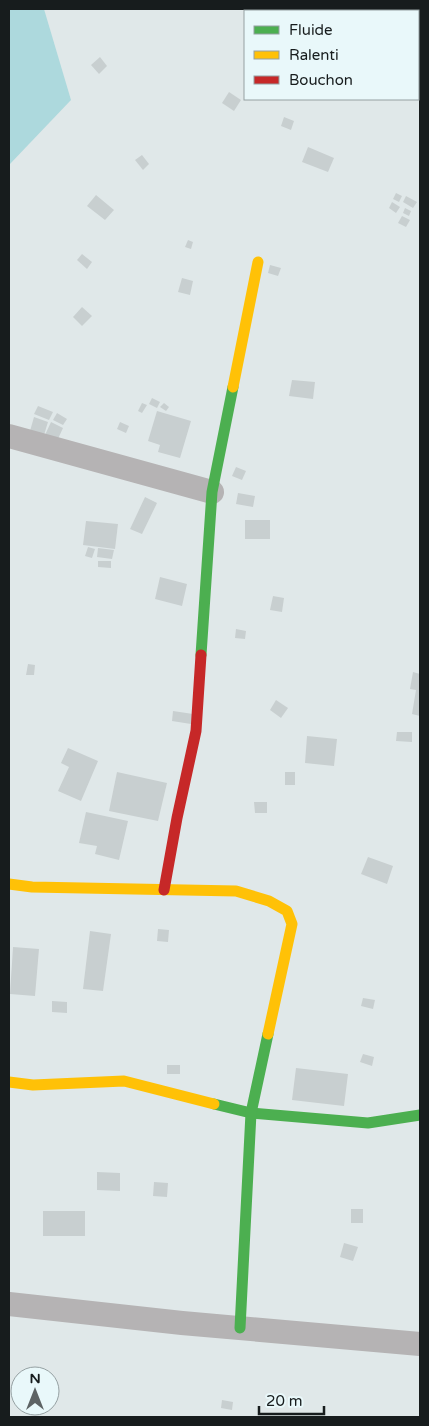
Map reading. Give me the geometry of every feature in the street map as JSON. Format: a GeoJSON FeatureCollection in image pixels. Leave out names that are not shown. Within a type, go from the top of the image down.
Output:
{"type":"FeatureCollection","features":[{"type":"Feature","properties":{"kind":"street"},"geometry":{"type":"LineString","coordinates":[[164,890],[196,731],[212,492],[258,262]]}},
{"type":"Feature","properties":{"kind":"street"},"geometry":{"type":"LineString","coordinates":[[9,436],[212,492]]}},
{"type":"Feature","properties":{"kind":"street"},"geometry":{"type":"LineString","coordinates":[[9,884],[32,887],[236,891],[269,901],[287,911],[292,924],[251,1114],[240,1328]]}},
{"type":"Feature","properties":{"kind":"street"},"geometry":{"type":"LineString","coordinates":[[9,1082],[33,1084],[124,1081],[251,1114],[368,1123],[420,1115]]}},
{"type":"Feature","properties":{"kind":"street"},"geometry":{"type":"LineString","coordinates":[[9,1304],[240,1328],[420,1344]]}},
{"type":"Feature","properties":{"kind":"shaded area"},"geometry":{"type":"Polygon","coordinates":[[[9,9],[44,9],[71,100],[9,165],[9,9]]]}},
{"type":"Feature","properties":{"kind":"shaded area"},"geometry":{"type":"Polygon","coordinates":[[[389,9],[420,9],[420,34],[419,10],[389,9]]]}},
{"type":"Feature","properties":{"kind":"building"},"geometry":{"type":"Polygon","coordinates":[[[100,57],[107,66],[99,74],[91,65],[100,57]]]}},
{"type":"Feature","properties":{"kind":"building"},"geometry":{"type":"Polygon","coordinates":[[[229,92],[241,100],[234,111],[222,103],[229,92]]]}},
{"type":"Feature","properties":{"kind":"building"},"geometry":{"type":"Polygon","coordinates":[[[284,117],[294,121],[291,130],[281,126],[284,117]]]}},
{"type":"Feature","properties":{"kind":"building"},"geometry":{"type":"Polygon","coordinates":[[[308,147],[334,158],[328,172],[302,162],[308,147]]]}},
{"type":"Feature","properties":{"kind":"building"},"geometry":{"type":"Polygon","coordinates":[[[142,155],[149,164],[143,170],[135,160],[142,155]]]}},
{"type":"Feature","properties":{"kind":"building"},"geometry":{"type":"Polygon","coordinates":[[[396,193],[402,196],[399,202],[393,199],[396,193]]]}},
{"type":"Feature","properties":{"kind":"building"},"geometry":{"type":"Polygon","coordinates":[[[96,195],[114,210],[105,220],[87,206],[96,195]]]}},
{"type":"Feature","properties":{"kind":"building"},"geometry":{"type":"Polygon","coordinates":[[[406,196],[417,202],[413,208],[403,202],[406,196]]]}},
{"type":"Feature","properties":{"kind":"building"},"geometry":{"type":"Polygon","coordinates":[[[392,202],[400,207],[396,213],[389,208],[392,202]]]}},
{"type":"Feature","properties":{"kind":"building"},"geometry":{"type":"Polygon","coordinates":[[[405,208],[411,211],[409,216],[403,213],[405,208]]]}},
{"type":"Feature","properties":{"kind":"building"},"geometry":{"type":"Polygon","coordinates":[[[402,216],[410,220],[406,227],[398,223],[402,216]]]}},
{"type":"Feature","properties":{"kind":"building"},"geometry":{"type":"Polygon","coordinates":[[[188,240],[193,242],[191,249],[185,247],[188,240]]]}},
{"type":"Feature","properties":{"kind":"building"},"geometry":{"type":"Polygon","coordinates":[[[82,254],[92,262],[87,269],[77,260],[82,254]]]}},
{"type":"Feature","properties":{"kind":"building"},"geometry":{"type":"Polygon","coordinates":[[[270,265],[281,268],[278,276],[268,273],[270,265]]]}},
{"type":"Feature","properties":{"kind":"building"},"geometry":{"type":"Polygon","coordinates":[[[182,278],[193,281],[190,295],[178,292],[182,278]]]}},
{"type":"Feature","properties":{"kind":"building"},"geometry":{"type":"Polygon","coordinates":[[[82,307],[92,316],[82,326],[73,317],[82,307]]]}},
{"type":"Feature","properties":{"kind":"building"},"geometry":{"type":"Polygon","coordinates":[[[292,380],[315,382],[313,399],[289,396],[292,380]]]}},
{"type":"Feature","properties":{"kind":"building"},"geometry":{"type":"Polygon","coordinates":[[[152,398],[160,402],[157,408],[149,404],[152,398]]]}},
{"type":"Feature","properties":{"kind":"building"},"geometry":{"type":"Polygon","coordinates":[[[142,403],[147,405],[142,413],[138,411],[142,403]]]}},
{"type":"Feature","properties":{"kind":"building"},"geometry":{"type":"Polygon","coordinates":[[[164,403],[169,407],[166,411],[160,407],[164,403]]]}},
{"type":"Feature","properties":{"kind":"building"},"geometry":{"type":"Polygon","coordinates":[[[38,406],[53,412],[49,420],[34,414],[38,406]]]}},
{"type":"Feature","properties":{"kind":"building"},"geometry":{"type":"Polygon","coordinates":[[[157,411],[191,421],[180,458],[158,452],[160,445],[148,441],[157,411]]]}},
{"type":"Feature","properties":{"kind":"building"},"geometry":{"type":"Polygon","coordinates":[[[57,413],[67,419],[63,425],[53,420],[57,413]]]}},
{"type":"Feature","properties":{"kind":"building"},"geometry":{"type":"Polygon","coordinates":[[[34,417],[48,422],[44,435],[30,431],[34,417]]]}},
{"type":"Feature","properties":{"kind":"building"},"geometry":{"type":"Polygon","coordinates":[[[51,422],[63,428],[57,441],[45,435],[51,422]]]}},
{"type":"Feature","properties":{"kind":"building"},"geometry":{"type":"Polygon","coordinates":[[[120,422],[129,426],[126,433],[117,429],[120,422]]]}},
{"type":"Feature","properties":{"kind":"building"},"geometry":{"type":"Polygon","coordinates":[[[236,467],[246,471],[242,480],[232,476],[236,467]]]}},
{"type":"Feature","properties":{"kind":"building"},"geometry":{"type":"Polygon","coordinates":[[[238,493],[255,496],[253,507],[236,504],[238,493]]]}},
{"type":"Feature","properties":{"kind":"building"},"geometry":{"type":"Polygon","coordinates":[[[145,497],[157,503],[142,534],[130,529],[145,497]]]}},
{"type":"Feature","properties":{"kind":"building"},"geometry":{"type":"Polygon","coordinates":[[[245,520],[270,520],[270,539],[245,539],[245,520]]]}},
{"type":"Feature","properties":{"kind":"building"},"geometry":{"type":"Polygon","coordinates":[[[86,521],[118,524],[115,549],[83,545],[86,521]]]}},
{"type":"Feature","properties":{"kind":"building"},"geometry":{"type":"Polygon","coordinates":[[[88,547],[95,549],[92,558],[85,556],[88,547]]]}},
{"type":"Feature","properties":{"kind":"building"},"geometry":{"type":"Polygon","coordinates":[[[98,548],[114,550],[112,559],[97,557],[98,548]]]}},
{"type":"Feature","properties":{"kind":"building"},"geometry":{"type":"Polygon","coordinates":[[[98,561],[111,561],[111,568],[98,567],[98,561]]]}},
{"type":"Feature","properties":{"kind":"building"},"geometry":{"type":"Polygon","coordinates":[[[160,577],[187,584],[182,606],[155,599],[160,577]]]}},
{"type":"Feature","properties":{"kind":"building"},"geometry":{"type":"Polygon","coordinates":[[[273,596],[284,598],[282,612],[270,610],[273,596]]]}},
{"type":"Feature","properties":{"kind":"building"},"geometry":{"type":"Polygon","coordinates":[[[236,629],[246,631],[245,639],[235,638],[236,629]]]}},
{"type":"Feature","properties":{"kind":"building"},"geometry":{"type":"Polygon","coordinates":[[[28,664],[35,665],[34,675],[26,675],[28,664]]]}},
{"type":"Feature","properties":{"kind":"building"},"geometry":{"type":"Polygon","coordinates":[[[413,672],[420,674],[420,716],[412,714],[416,690],[410,689],[413,672]]]}},
{"type":"Feature","properties":{"kind":"building"},"geometry":{"type":"Polygon","coordinates":[[[276,700],[288,708],[281,718],[270,710],[276,700]]]}},
{"type":"Feature","properties":{"kind":"building"},"geometry":{"type":"Polygon","coordinates":[[[173,711],[193,714],[191,724],[172,721],[173,711]]]}},
{"type":"Feature","properties":{"kind":"building"},"geometry":{"type":"Polygon","coordinates":[[[397,732],[412,732],[412,742],[396,741],[397,732]]]}},
{"type":"Feature","properties":{"kind":"building"},"geometry":{"type":"Polygon","coordinates":[[[307,736],[337,739],[334,766],[305,763],[307,736]]]}},
{"type":"Feature","properties":{"kind":"building"},"geometry":{"type":"Polygon","coordinates":[[[68,748],[98,761],[81,801],[58,791],[69,767],[61,763],[68,748]]]}},
{"type":"Feature","properties":{"kind":"building"},"geometry":{"type":"Polygon","coordinates":[[[117,772],[167,783],[158,821],[109,811],[117,772]]]}},
{"type":"Feature","properties":{"kind":"building"},"geometry":{"type":"Polygon","coordinates":[[[285,772],[295,772],[295,785],[285,785],[285,772]]]}},
{"type":"Feature","properties":{"kind":"building"},"geometry":{"type":"Polygon","coordinates":[[[254,802],[267,802],[267,813],[255,813],[254,802]]]}},
{"type":"Feature","properties":{"kind":"building"},"geometry":{"type":"Polygon","coordinates":[[[86,812],[128,821],[119,860],[95,854],[97,846],[79,843],[86,812]]]}},
{"type":"Feature","properties":{"kind":"building"},"geometry":{"type":"Polygon","coordinates":[[[368,857],[393,866],[387,884],[361,874],[368,857]]]}},
{"type":"Feature","properties":{"kind":"building"},"geometry":{"type":"Polygon","coordinates":[[[158,929],[169,930],[168,942],[157,941],[158,929]]]}},
{"type":"Feature","properties":{"kind":"building"},"geometry":{"type":"Polygon","coordinates":[[[90,931],[111,934],[103,991],[83,989],[90,931]]]}},
{"type":"Feature","properties":{"kind":"building"},"geometry":{"type":"Polygon","coordinates":[[[13,947],[39,949],[35,996],[10,994],[13,947]]]}},
{"type":"Feature","properties":{"kind":"building"},"geometry":{"type":"Polygon","coordinates":[[[363,998],[375,1000],[373,1009],[361,1006],[363,998]]]}},
{"type":"Feature","properties":{"kind":"building"},"geometry":{"type":"Polygon","coordinates":[[[52,1001],[67,1002],[67,1013],[52,1012],[52,1001]]]}},
{"type":"Feature","properties":{"kind":"building"},"geometry":{"type":"Polygon","coordinates":[[[363,1054],[374,1057],[372,1066],[360,1062],[363,1054]]]}},
{"type":"Feature","properties":{"kind":"building"},"geometry":{"type":"Polygon","coordinates":[[[167,1065],[180,1065],[180,1074],[167,1074],[167,1065]]]}},
{"type":"Feature","properties":{"kind":"building"},"geometry":{"type":"Polygon","coordinates":[[[296,1068],[348,1074],[344,1106],[292,1100],[296,1068]]]}},
{"type":"Feature","properties":{"kind":"building"},"geometry":{"type":"Polygon","coordinates":[[[97,1172],[120,1173],[120,1191],[97,1190],[97,1172]]]}},
{"type":"Feature","properties":{"kind":"building"},"geometry":{"type":"Polygon","coordinates":[[[154,1182],[168,1183],[167,1197],[153,1196],[154,1182]]]}},
{"type":"Feature","properties":{"kind":"building"},"geometry":{"type":"Polygon","coordinates":[[[351,1209],[363,1209],[363,1223],[351,1223],[351,1209]]]}},
{"type":"Feature","properties":{"kind":"building"},"geometry":{"type":"Polygon","coordinates":[[[43,1211],[85,1211],[85,1236],[43,1236],[43,1211]]]}},
{"type":"Feature","properties":{"kind":"building"},"geometry":{"type":"Polygon","coordinates":[[[344,1243],[358,1247],[353,1261],[340,1257],[344,1243]]]}},
{"type":"Feature","properties":{"kind":"building"},"geometry":{"type":"Polygon","coordinates":[[[222,1400],[233,1402],[232,1410],[221,1408],[222,1400]]]}},
{"type":"Feature","properties":{"kind":"traffic: fast"},"geometry":{"type":"LineString","coordinates":[[201,655],[212,492],[233,387]]}},
{"type":"Feature","properties":{"kind":"traffic: fast"},"geometry":{"type":"LineString","coordinates":[[240,1328],[251,1113],[268,1034]]}},
{"type":"Feature","properties":{"kind":"traffic: fast"},"geometry":{"type":"LineString","coordinates":[[214,1104],[251,1113],[368,1123],[420,1115]]}},
{"type":"Feature","properties":{"kind":"traffic: slow"},"geometry":{"type":"LineString","coordinates":[[233,387],[258,262]]}},
{"type":"Feature","properties":{"kind":"traffic: slow"},"geometry":{"type":"LineString","coordinates":[[9,884],[32,887],[236,891],[269,901],[287,911],[292,924],[268,1034]]}},
{"type":"Feature","properties":{"kind":"traffic: slow"},"geometry":{"type":"LineString","coordinates":[[9,1082],[33,1085],[124,1081],[214,1104]]}},
{"type":"Feature","properties":{"kind":"traffic: jam"},"geometry":{"type":"LineString","coordinates":[[164,890],[196,731],[201,655]]}}]}
